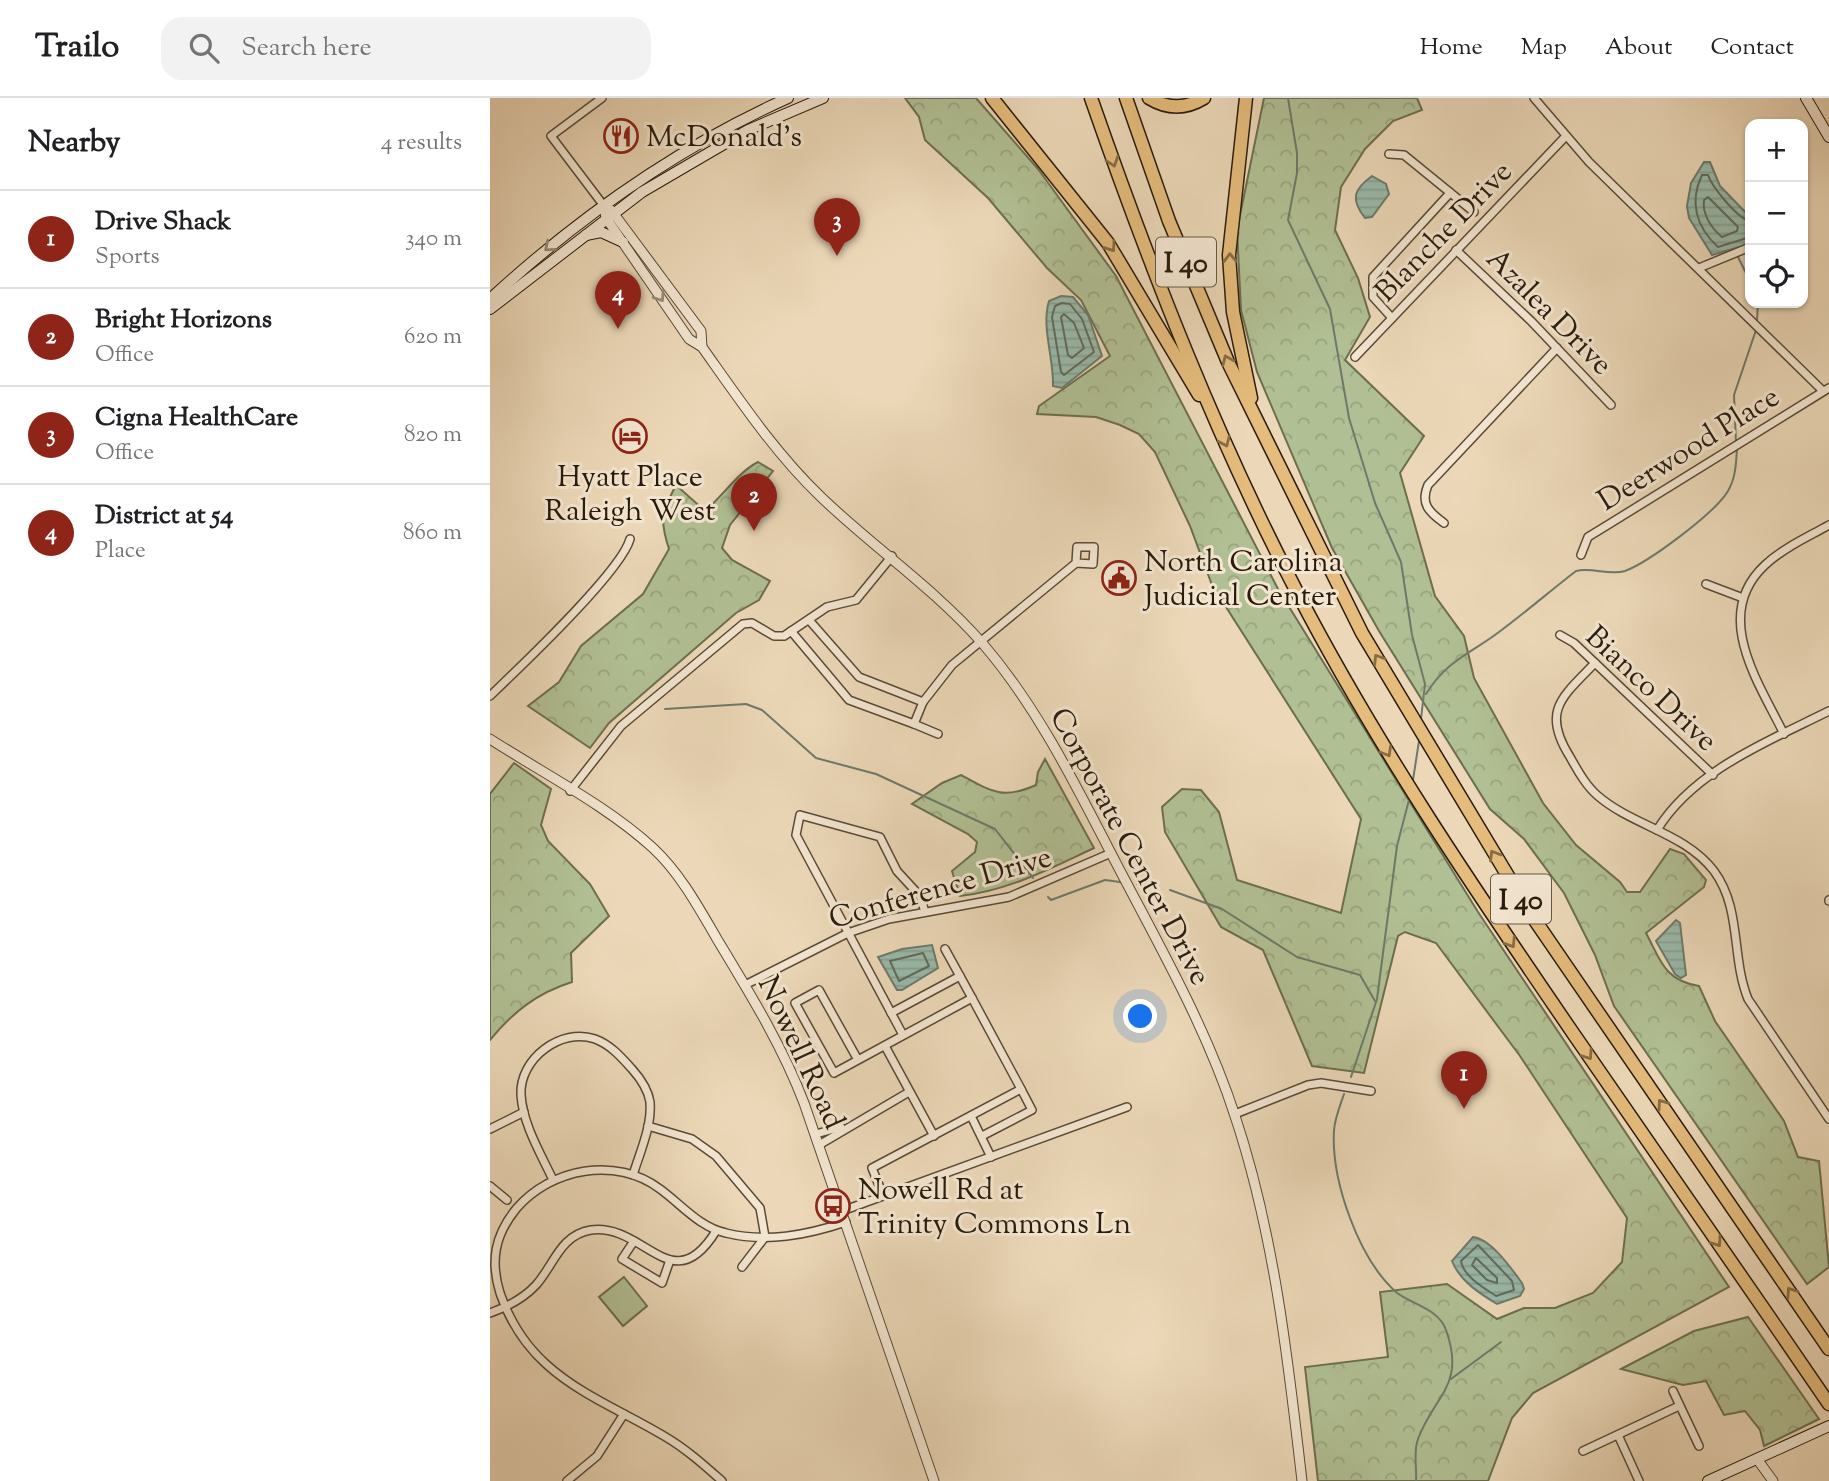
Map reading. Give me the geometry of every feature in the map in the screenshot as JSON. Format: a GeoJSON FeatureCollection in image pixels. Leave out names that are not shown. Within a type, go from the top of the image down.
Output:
{"type":"FeatureCollection","features":[{"type":"Feature","properties":{"kind":"highway"},"geometry":{"type":"LineString","coordinates":[[992,98],[1108,243],[1212,413]]}},
{"type":"Feature","properties":{"kind":"highway","name":"I 40"},"geometry":{"type":"LineString","coordinates":[[1091,98],[1122,188],[1212,413],[1299,597],[1390,758],[1520,957],[1829,1404]]}},
{"type":"Feature","properties":{"kind":"highway","name":"I 40"},"geometry":{"type":"LineString","coordinates":[[1126,98],[1169,221],[1228,362],[1362,633],[1532,916],[1829,1349]]}},
{"type":"Feature","properties":{"kind":"highway"},"geometry":{"type":"LineString","coordinates":[[1149,98],[1162,104],[1181,107],[1204,98]]}},
{"type":"Feature","properties":{"kind":"highway"},"geometry":{"type":"LineString","coordinates":[[1246,98],[1229,255],[1238,339],[1257,422]]}},
{"type":"Feature","properties":{"kind":"main road"},"geometry":{"type":"LineString","coordinates":[[490,299],[555,242],[604,206],[690,149],[788,98]]}},
{"type":"Feature","properties":{"kind":"main road"},"geometry":{"type":"LineString","coordinates":[[490,309],[582,235],[708,151],[822,98]]}},
{"type":"Feature","properties":{"kind":"main road"},"geometry":{"type":"LineString","coordinates":[[1806,98],[1829,137]]}},
{"type":"Feature","properties":{"kind":"main road"},"geometry":{"type":"LineString","coordinates":[[582,235],[601,232],[623,242]]}},
{"type":"Feature","properties":{"kind":"main road"},"geometry":{"type":"LineString","coordinates":[[1708,1481],[1829,1426]]}},
{"type":"Feature","properties":{"kind":"street"},"geometry":{"type":"LineString","coordinates":[[602,98],[551,136],[604,206]]}},
{"type":"Feature","properties":{"kind":"street"},"geometry":{"type":"LineString","coordinates":[[1534,98],[1565,137],[1826,390]]}},
{"type":"Feature","properties":{"kind":"street","name":"Blanche Drive"},"geometry":{"type":"LineString","coordinates":[[1355,357],[1565,137]]}},
{"type":"Feature","properties":{"kind":"street"},"geometry":{"type":"LineString","coordinates":[[1390,154],[1405,155],[1474,212]]}},
{"type":"Feature","properties":{"kind":"street"},"geometry":{"type":"LineString","coordinates":[[1392,318],[1374,297],[1373,277],[1450,193]]}},
{"type":"Feature","properties":{"kind":"street","name":"Corporate Center Drive"},"geometry":{"type":"LineString","coordinates":[[604,206],[701,331],[702,347]]}},
{"type":"Feature","properties":{"kind":"street","name":"Corporate Center Drive"},"geometry":{"type":"LineString","coordinates":[[610,215],[623,242],[690,340],[702,347],[793,468],[824,499],[933,593],[981,643],[1044,729],[1194,1014],[1235,1114],[1257,1190],[1273,1270],[1302,1481]]}},
{"type":"Feature","properties":{"kind":"street"},"geometry":{"type":"LineString","coordinates":[[1699,268],[1745,249]]}},
{"type":"Feature","properties":{"kind":"street","name":"Azalea Drive"},"geometry":{"type":"LineString","coordinates":[[1456,250],[1557,348],[1611,405]]}},
{"type":"Feature","properties":{"kind":"street"},"geometry":{"type":"LineString","coordinates":[[1444,523],[1425,505],[1428,485],[1557,348]]}},
{"type":"Feature","properties":{"kind":"street","name":"Deerwood Place"},"geometry":{"type":"LineString","coordinates":[[1581,555],[1588,537],[1826,390]]}},
{"type":"Feature","properties":{"kind":"street"},"geometry":{"type":"LineString","coordinates":[[1784,734],[1746,655],[1739,620],[1743,598],[1764,566],[1829,525]]}},
{"type":"Feature","properties":{"kind":"street"},"geometry":{"type":"LineString","coordinates":[[490,696],[552,635],[619,559],[630,539]]}},
{"type":"Feature","properties":{"kind":"street"},"geometry":{"type":"LineString","coordinates":[[570,791],[621,726],[743,624],[751,623],[774,636],[784,636],[827,607],[856,600],[892,556]]}},
{"type":"Feature","properties":{"kind":"street"},"geometry":{"type":"LineString","coordinates":[[914,724],[923,702],[952,665],[1076,563]]}},
{"type":"Feature","properties":{"kind":"street"},"geometry":{"type":"LineString","coordinates":[[1706,584],[1743,598]]}},
{"type":"Feature","properties":{"kind":"street"},"geometry":{"type":"LineString","coordinates":[[809,620],[859,677],[923,702]]}},
{"type":"Feature","properties":{"kind":"street"},"geometry":{"type":"LineString","coordinates":[[791,631],[849,700],[938,734]]}},
{"type":"Feature","properties":{"kind":"street","name":"Bianco Drive"},"geometry":{"type":"LineString","coordinates":[[1560,635],[1595,663],[1713,775]]}},
{"type":"Feature","properties":{"kind":"street"},"geometry":{"type":"LineString","coordinates":[[1595,663],[1558,706],[1555,719],[1557,734],[1594,793],[1612,807],[1698,854],[1719,878],[1732,906],[1740,968],[1748,999],[1824,1101],[1829,1119]]}},
{"type":"Feature","properties":{"kind":"street"},"geometry":{"type":"LineString","coordinates":[[1657,830],[1677,806],[1713,775],[1829,711]]}},
{"type":"Feature","properties":{"kind":"street","name":"Nowell Road"},"geometry":{"type":"LineString","coordinates":[[490,740],[636,834],[667,863],[745,985],[788,1064],[816,1134],[934,1481]]}},
{"type":"Feature","properties":{"kind":"street"},"geometry":{"type":"LineString","coordinates":[[903,1035],[796,835],[800,815],[880,836],[897,871],[920,896],[925,912]]}},
{"type":"Feature","properties":{"kind":"street","name":"Conference Drive"},"geometry":{"type":"LineString","coordinates":[[745,985],[848,933],[889,919],[1009,897],[1111,853]]}},
{"type":"Feature","properties":{"kind":"street"},"geometry":{"type":"LineString","coordinates":[[945,949],[1032,1110],[982,1136]]}},
{"type":"Feature","properties":{"kind":"street"},"geometry":{"type":"LineString","coordinates":[[891,1013],[960,976]]}},
{"type":"Feature","properties":{"kind":"street"},"geometry":{"type":"LineString","coordinates":[[858,1060],[819,990],[795,1003],[834,1073],[885,1046],[972,998]]}},
{"type":"Feature","properties":{"kind":"street"},"geometry":{"type":"LineString","coordinates":[[554,1180],[524,1112],[521,1092],[531,1062],[552,1043],[583,1036],[606,1044],[640,1078],[650,1102],[648,1126],[633,1175]]}},
{"type":"Feature","properties":{"kind":"street"},"geometry":{"type":"LineString","coordinates":[[885,1046],[934,1136]]}},
{"type":"Feature","properties":{"kind":"street"},"geometry":{"type":"LineString","coordinates":[[1235,1114],[1308,1085],[1321,1083],[1371,1091]]}},
{"type":"Feature","properties":{"kind":"street"},"geometry":{"type":"LineString","coordinates":[[883,1195],[872,1168],[1021,1089]]}},
{"type":"Feature","properties":{"kind":"street"},"geometry":{"type":"LineString","coordinates":[[819,1145],[851,1123],[909,1092]]}},
{"type":"Feature","properties":{"kind":"street"},"geometry":{"type":"LineString","coordinates":[[842,1211],[1127,1107]]}},
{"type":"Feature","properties":{"kind":"street"},"geometry":{"type":"LineString","coordinates":[[490,1129],[524,1112]]}},
{"type":"Feature","properties":{"kind":"street"},"geometry":{"type":"LineString","coordinates":[[971,1116],[991,1157]]}},
{"type":"Feature","properties":{"kind":"street"},"geometry":{"type":"LineString","coordinates":[[816,1134],[851,1123]]}},
{"type":"Feature","properties":{"kind":"street"},"geometry":{"type":"LineString","coordinates":[[648,1126],[692,1139],[716,1156],[760,1208],[765,1237],[742,1267]]}},
{"type":"Feature","properties":{"kind":"street"},"geometry":{"type":"LineString","coordinates":[[723,1481],[664,1436],[561,1375],[529,1344],[506,1308],[495,1273],[499,1234],[521,1203],[554,1180],[584,1171],[633,1175],[658,1187],[699,1222],[716,1231],[765,1237],[812,1234],[846,1223]]}},
{"type":"Feature","properties":{"kind":"street"},"geometry":{"type":"LineString","coordinates":[[490,1186],[507,1200]]}},
{"type":"Feature","properties":{"kind":"street"},"geometry":{"type":"LineString","coordinates":[[490,1313],[506,1308],[536,1285],[561,1247],[574,1237],[601,1229],[624,1235],[670,1261],[689,1260],[709,1243],[716,1231]]}},
{"type":"Feature","properties":{"kind":"street"},"geometry":{"type":"LineString","coordinates":[[490,1230],[499,1234]]}},
{"type":"Feature","properties":{"kind":"street"},"geometry":{"type":"LineString","coordinates":[[634,1241],[622,1259],[646,1275],[662,1283],[670,1261]]}},
{"type":"Feature","properties":{"kind":"street"},"geometry":{"type":"LineString","coordinates":[[1673,1391],[1699,1446]]}},
{"type":"Feature","properties":{"kind":"street"},"geometry":{"type":"LineString","coordinates":[[1583,1451],[1679,1406]]}},
{"type":"Feature","properties":{"kind":"street"},"geometry":{"type":"LineString","coordinates":[[567,1481],[597,1456],[624,1414]]}},
{"type":"Feature","properties":{"kind":"street"},"geometry":{"type":"LineString","coordinates":[[1618,1435],[1639,1481]]}},
{"type":"Feature","properties":{"kind":"street"},"geometry":{"type":"LineString","coordinates":[[1757,1458],[1773,1481]]}},
{"type":"Feature","properties":{"kind":"green space"},"geometry":{"type":"Polygon","coordinates":[[[905,98],[976,98],[1038,169],[1116,276],[1278,589],[1478,912],[1729,1287],[1533,1393],[1512,1418],[1488,1481],[1318,1481],[1305,1367],[1388,1357],[1380,1292],[1447,1284],[1497,1319],[1524,1308],[1555,1308],[1593,1293],[1622,1262],[1627,1218],[1520,1056],[1436,943],[1405,932],[1398,936],[1364,1073],[1312,1066],[1263,950],[1221,927],[1165,832],[1162,807],[1182,789],[1201,790],[1219,812],[1237,880],[1341,913],[1361,819],[1212,585],[1190,526],[1155,452],[1139,434],[1096,417],[1037,414],[1039,406],[1110,356],[1081,300],[1047,268],[988,198],[925,140],[919,117],[905,98]]]}},
{"type":"Feature","properties":{"kind":"green space"},"geometry":{"type":"Polygon","coordinates":[[[1264,98],[1417,98],[1422,110],[1393,121],[1365,149],[1341,187],[1335,230],[1358,278],[1370,317],[1345,360],[1424,436],[1400,473],[1435,596],[1464,636],[1474,678],[1543,803],[1576,845],[1620,882],[1627,892],[1640,892],[1670,849],[1684,854],[1706,880],[1704,887],[1646,933],[1660,960],[1671,974],[1699,986],[1715,1021],[1784,1121],[1798,1157],[1819,1161],[1829,1267],[1807,1284],[1614,1006],[1595,955],[1564,893],[1524,839],[1490,809],[1379,631],[1332,548],[1257,372],[1241,310],[1237,230],[1264,98]]]}},
{"type":"Feature","properties":{"kind":"green space"},"geometry":{"type":"Polygon","coordinates":[[[758,462],[773,471],[730,525],[722,548],[732,560],[770,581],[759,600],[736,613],[609,723],[590,748],[528,706],[559,682],[581,646],[643,594],[669,549],[663,523],[676,485],[705,511],[743,472],[758,462]]]}},
{"type":"Feature","properties":{"kind":"green space"},"geometry":{"type":"Polygon","coordinates":[[[1045,759],[1094,848],[1012,884],[960,896],[952,871],[975,852],[977,842],[968,834],[912,804],[942,783],[961,775],[998,792],[1025,790],[1036,785],[1038,772],[1045,759]]]}},
{"type":"Feature","properties":{"kind":"green space"},"geometry":{"type":"Polygon","coordinates":[[[514,763],[551,789],[541,825],[548,841],[590,884],[609,916],[571,953],[572,982],[526,1005],[490,1040],[490,794],[514,763]]]}},
{"type":"Feature","properties":{"kind":"green space"},"geometry":{"type":"Polygon","coordinates":[[[624,1277],[647,1306],[623,1326],[599,1297],[624,1277]]]}},
{"type":"Feature","properties":{"kind":"green space"},"geometry":{"type":"Polygon","coordinates":[[[1748,1317],[1819,1419],[1764,1446],[1760,1430],[1745,1411],[1724,1415],[1706,1381],[1683,1385],[1621,1369],[1694,1331],[1748,1317]]]}},
{"type":"Feature","properties":{"kind":"water"},"geometry":{"type":"Polygon","coordinates":[[[1704,162],[1710,162],[1720,186],[1745,212],[1745,245],[1712,255],[1689,218],[1687,206],[1691,183],[1704,162]]]}},
{"type":"Feature","properties":{"kind":"water"},"geometry":{"type":"Polygon","coordinates":[[[1372,176],[1386,184],[1389,194],[1372,217],[1365,218],[1357,205],[1356,195],[1361,185],[1372,176]]]}},
{"type":"Feature","properties":{"kind":"water"},"geometry":{"type":"Polygon","coordinates":[[[1061,296],[1073,297],[1088,315],[1102,356],[1062,388],[1053,386],[1046,321],[1049,301],[1061,296]]]}},
{"type":"Feature","properties":{"kind":"water"},"geometry":{"type":"Polygon","coordinates":[[[1676,920],[1680,923],[1686,975],[1681,978],[1675,974],[1656,941],[1676,920]]]}},
{"type":"Feature","properties":{"kind":"water"},"geometry":{"type":"Polygon","coordinates":[[[932,945],[938,968],[902,990],[897,990],[878,957],[902,949],[932,945]]]}},
{"type":"Feature","properties":{"kind":"water"},"geometry":{"type":"Polygon","coordinates":[[[1473,1237],[1494,1248],[1506,1262],[1522,1283],[1524,1289],[1520,1296],[1497,1304],[1477,1291],[1460,1275],[1452,1261],[1473,1237]]]}},
{"type":"Feature","properties":{"kind":"waterway"},"geometry":{"type":"LineString","coordinates":[[1288,98],[1297,153],[1297,173],[1288,220],[1330,309],[1349,418],[1375,503],[1401,562],[1412,635],[1425,684],[1421,719]]}},
{"type":"Feature","properties":{"kind":"waterway"},"geometry":{"type":"LineString","coordinates":[[1738,257],[1745,271]]}},
{"type":"Feature","properties":{"kind":"waterway"},"geometry":{"type":"LineString","coordinates":[[1757,321],[1758,308]]}},
{"type":"Feature","properties":{"kind":"waterway"},"geometry":{"type":"LineString","coordinates":[[1736,443],[1734,395],[1756,330]]}},
{"type":"Feature","properties":{"kind":"waterway"},"geometry":{"type":"LineString","coordinates":[[1426,694],[1451,665],[1499,632],[1576,571],[1625,571],[1681,536],[1710,512],[1728,491],[1734,475],[1737,448]]}},
{"type":"Feature","properties":{"kind":"waterway"},"geometry":{"type":"LineString","coordinates":[[665,709],[746,704],[762,710],[816,758],[876,774],[995,829],[1033,878]]}},
{"type":"Feature","properties":{"kind":"waterway"},"geometry":{"type":"LineString","coordinates":[[1413,780],[1419,741]]}},
{"type":"Feature","properties":{"kind":"waterway"},"geometry":{"type":"LineString","coordinates":[[1351,1077],[1377,999],[1397,846],[1410,796]]}},
{"type":"Feature","properties":{"kind":"waterway"},"geometry":{"type":"LineString","coordinates":[[1048,897],[1051,900],[1105,880],[1120,882]]}},
{"type":"Feature","properties":{"kind":"waterway"},"geometry":{"type":"LineString","coordinates":[[1137,884],[1157,888]]}},
{"type":"Feature","properties":{"kind":"waterway"},"geometry":{"type":"LineString","coordinates":[[1170,890],[1222,909],[1297,957],[1360,975],[1375,1001]]}},
{"type":"Feature","properties":{"kind":"waterway"},"geometry":{"type":"LineString","coordinates":[[1344,1094],[1335,1126],[1334,1150],[1342,1194],[1359,1239],[1382,1277],[1396,1292],[1437,1317],[1446,1330],[1451,1349],[1452,1364],[1446,1389],[1425,1424],[1417,1444],[1416,1481]]}},
{"type":"Feature","properties":{"kind":"waterway"},"geometry":{"type":"LineString","coordinates":[[1451,1379],[1501,1342]]}},
{"type":"Feature","properties":{"kind":"place","name":"McDonald's"},"geometry":{"type":"Point","coordinates":[621,136]}},
{"type":"Feature","properties":{"kind":"place","name":"Cigna HealthCare"},"geometry":{"type":"Point","coordinates":[837,256]}},
{"type":"Feature","properties":{"kind":"place","name":"District at 54"},"geometry":{"type":"Point","coordinates":[618,329]}},
{"type":"Feature","properties":{"kind":"place","name":"Hyatt Place Raleigh West"},"geometry":{"type":"Point","coordinates":[630,436]}},
{"type":"Feature","properties":{"kind":"place","name":"Bright Horizons"},"geometry":{"type":"Point","coordinates":[754,531]}},
{"type":"Feature","properties":{"kind":"place","name":"North Carolina Judicial Center"},"geometry":{"type":"Point","coordinates":[1119,578]}},
{"type":"Feature","properties":{"kind":"place","name":"Drive Shack"},"geometry":{"type":"Point","coordinates":[1464,1109]}},
{"type":"Feature","properties":{"kind":"place","name":"Nowell Rd at Trinity Commons Ln"},"geometry":{"type":"Point","coordinates":[833,1206]}}]}
